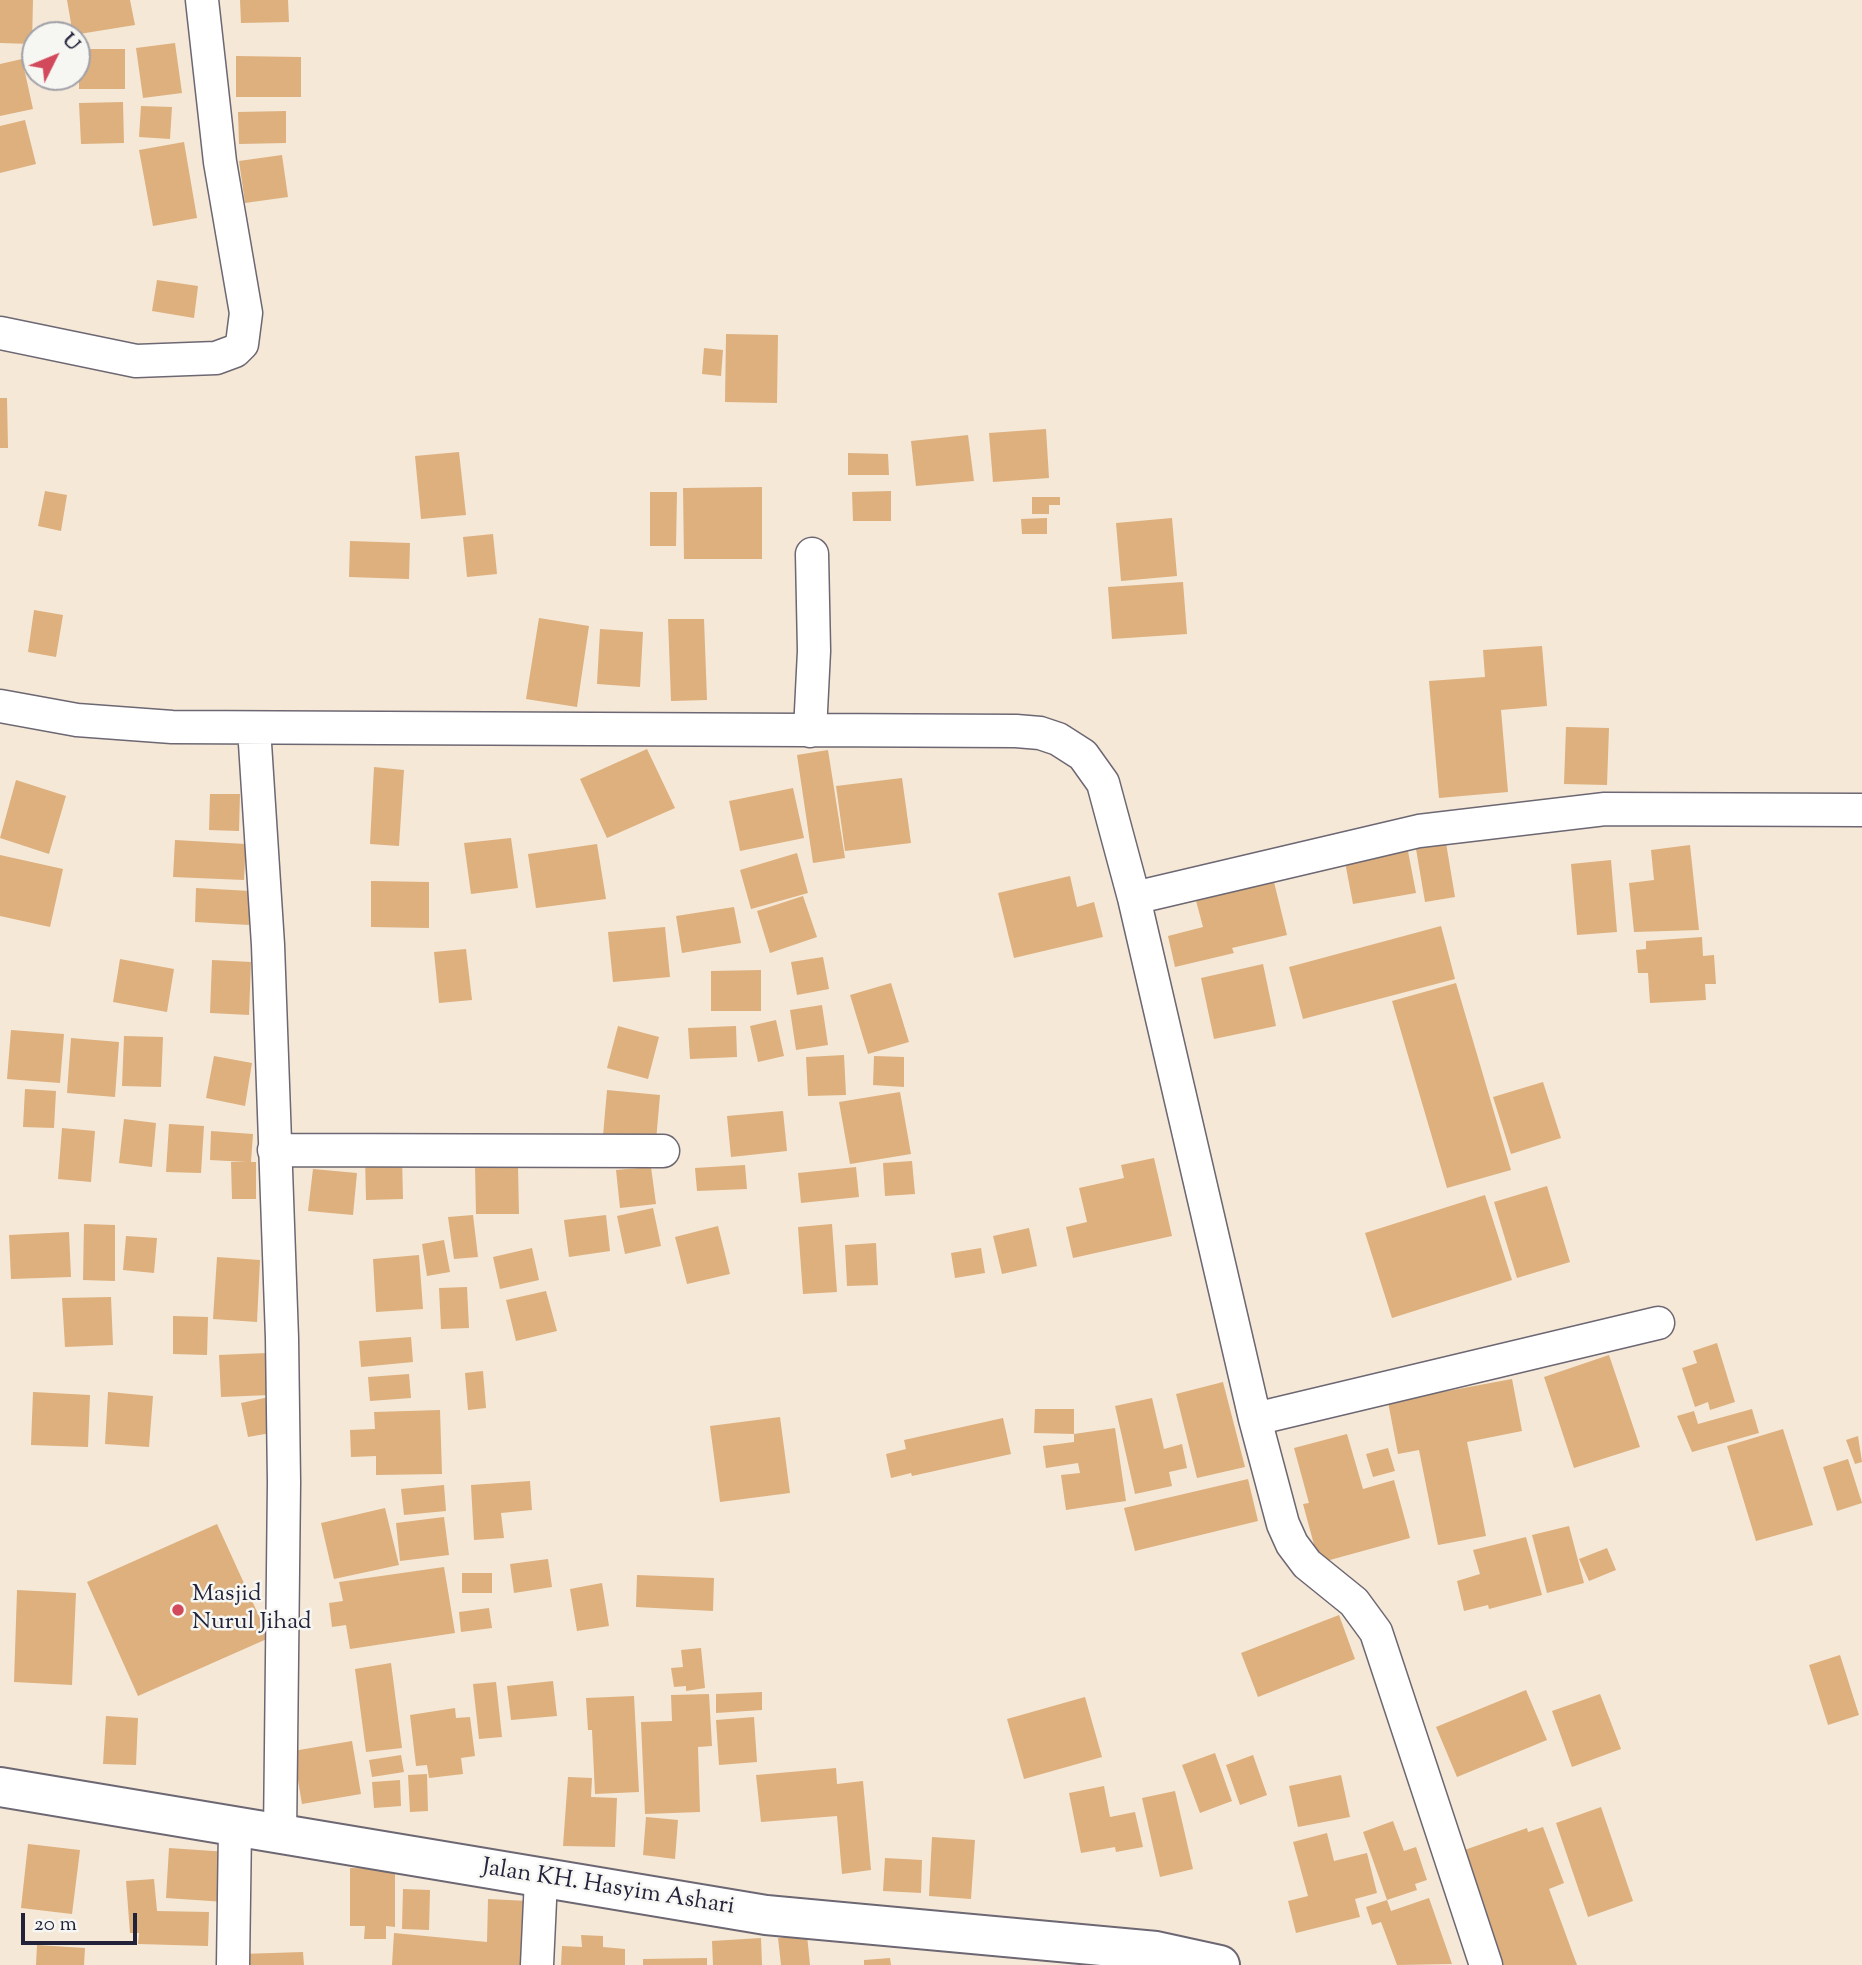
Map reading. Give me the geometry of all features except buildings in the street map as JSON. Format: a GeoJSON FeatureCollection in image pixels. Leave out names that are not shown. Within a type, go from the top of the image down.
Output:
{"type":"FeatureCollection","features":[{"type":"Feature","properties":{"kind":"street"},"geometry":{"type":"LineString","coordinates":[[0,334],[136,361],[216,358],[234,351],[242,344],[246,313],[220,162],[202,0]]}},
{"type":"Feature","properties":{"kind":"street"},"geometry":{"type":"LineString","coordinates":[[810,731],[814,651],[812,554]]}},
{"type":"Feature","properties":{"kind":"street"},"geometry":{"type":"LineString","coordinates":[[0,706],[77,720],[172,727],[1016,731],[1040,733],[1071,746],[1096,769],[1104,783],[1134,898],[1255,1419],[1283,1524],[1292,1544],[1307,1564],[1354,1602],[1376,1632],[1486,1965]]}},
{"type":"Feature","properties":{"kind":"street"},"geometry":{"type":"LineString","coordinates":[[254,728],[268,945],[284,1443],[280,1836]]}},
{"type":"Feature","properties":{"kind":"street"},"geometry":{"type":"LineString","coordinates":[[1134,898],[1419,831],[1605,809],[1862,810]]}},
{"type":"Feature","properties":{"kind":"street"},"geometry":{"type":"LineString","coordinates":[[274,1150],[663,1151]]}},
{"type":"Feature","properties":{"kind":"street"},"geometry":{"type":"LineString","coordinates":[[1255,1419],[1658,1323]]}},
{"type":"Feature","properties":{"kind":"street","name":"Jalan KH. Hasyim Ashari"},"geometry":{"type":"LineString","coordinates":[[0,1787],[280,1836],[766,1915],[904,1930],[1156,1951],[1220,1965]]}},
{"type":"Feature","properties":{"kind":"street"},"geometry":{"type":"LineString","coordinates":[[233,1965],[235,1828]]}},
{"type":"Feature","properties":{"kind":"street"},"geometry":{"type":"LineString","coordinates":[[537,1965],[541,1879]]}},
{"type":"Feature","properties":{"kind":"place","name":"Masjid Nurul Jihad"},"geometry":{"type":"Point","coordinates":[178,1610]}}]}
